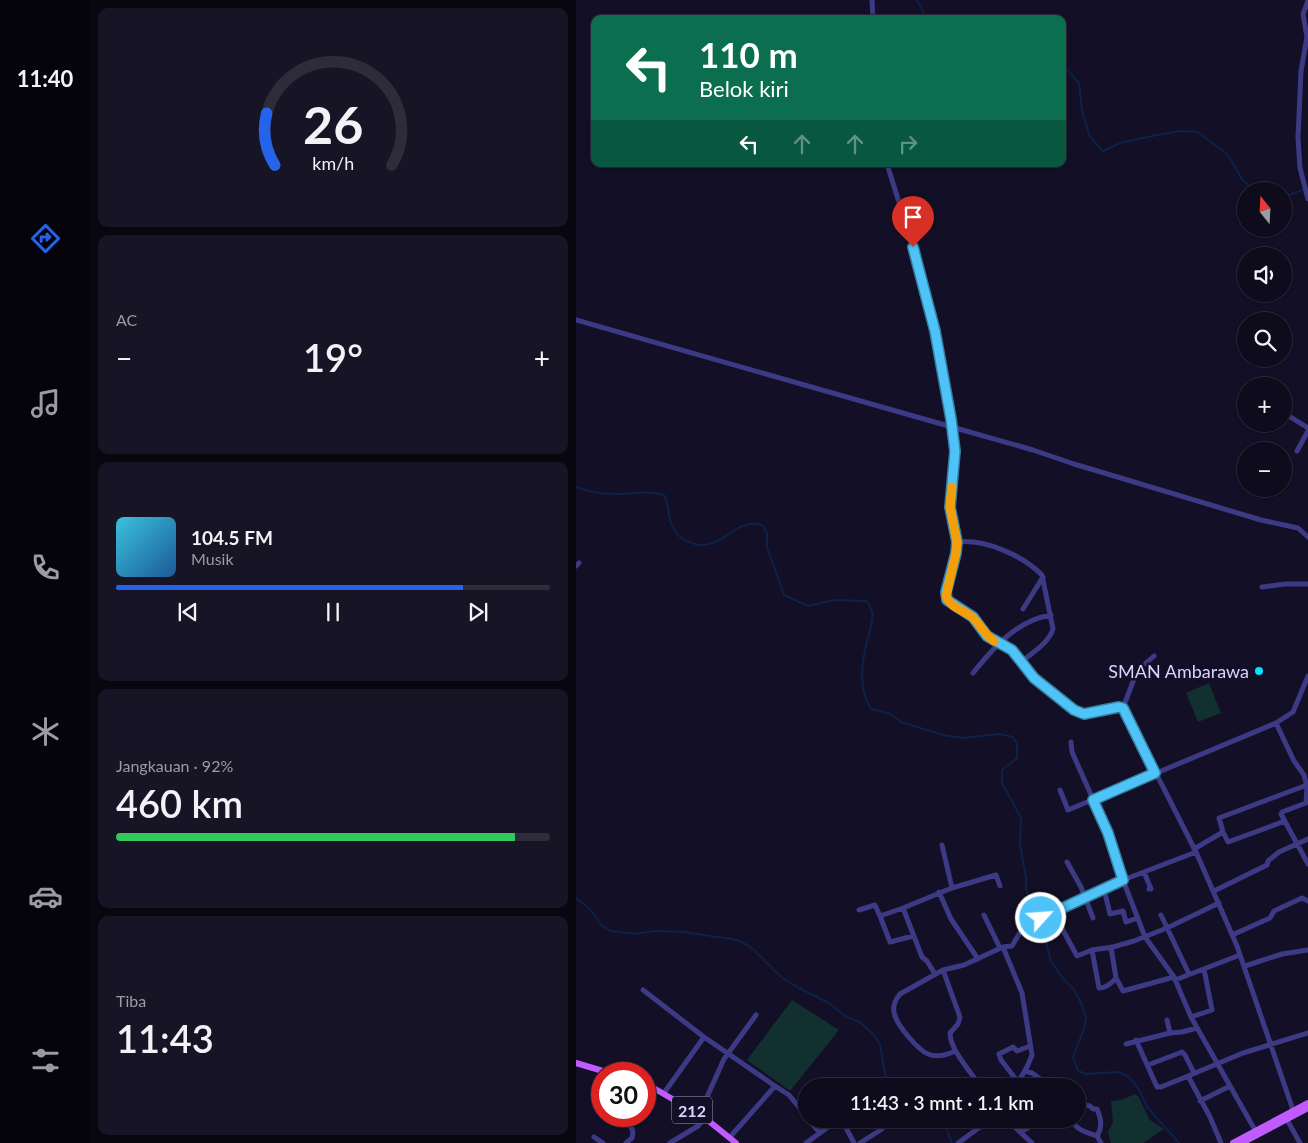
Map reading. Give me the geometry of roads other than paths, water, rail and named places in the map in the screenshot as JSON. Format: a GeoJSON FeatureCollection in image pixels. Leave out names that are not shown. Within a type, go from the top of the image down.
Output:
{"type":"FeatureCollection","features":[{"type":"Feature","properties":{"kind":"main road"},"geometry":{"type":"LineString","coordinates":[[576,1063],[591,1067]]}},
{"type":"Feature","properties":{"kind":"main road","name":"212"},"geometry":{"type":"LineString","coordinates":[[656,1089],[702,1116],[736,1143]]}},
{"type":"Feature","properties":{"kind":"main road"},"geometry":{"type":"LineString","coordinates":[[1233,1143],[1308,1102]]}},
{"type":"Feature","properties":{"kind":"main road"},"geometry":{"type":"LineString","coordinates":[[1242,1143],[1308,1108]]}},
{"type":"Feature","properties":{"kind":"street"},"geometry":{"type":"LineString","coordinates":[[872,0],[873,15]]}},
{"type":"Feature","properties":{"kind":"street"},"geometry":{"type":"LineString","coordinates":[[1307,196],[1300,168],[1298,138],[1301,71],[1307,37],[1303,14],[1308,1]]}},
{"type":"Feature","properties":{"kind":"street"},"geometry":{"type":"LineString","coordinates":[[888,167],[913,247],[933,323],[952,427],[955,451],[950,507],[957,542],[946,592],[947,600],[973,617],[987,636],[1012,650],[1034,678],[1074,710],[1084,714],[1119,707],[1123,708]]}},
{"type":"Feature","properties":{"kind":"street"},"geometry":{"type":"LineString","coordinates":[[576,320],[1034,450],[1074,464],[1262,520],[1298,528],[1308,537]]}},
{"type":"Feature","properties":{"kind":"street"},"geometry":{"type":"LineString","coordinates":[[1292,419],[1308,430],[1297,451]]}},
{"type":"Feature","properties":{"kind":"street"},"geometry":{"type":"LineString","coordinates":[[957,542],[975,542],[1016,556],[1035,568],[1043,577],[1053,629],[1051,636],[1045,643],[1021,662]]}},
{"type":"Feature","properties":{"kind":"street"},"geometry":{"type":"LineString","coordinates":[[1023,609],[1043,577]]}},
{"type":"Feature","properties":{"kind":"street"},"geometry":{"type":"LineString","coordinates":[[1262,587],[1293,583],[1308,584]]}},
{"type":"Feature","properties":{"kind":"street"},"geometry":{"type":"LineString","coordinates":[[973,672],[998,643],[1033,619],[1051,615]]}},
{"type":"Feature","properties":{"kind":"street"},"geometry":{"type":"LineString","coordinates":[[1154,656],[1137,671],[1123,708],[1214,891],[1245,966],[1293,1110]]}},
{"type":"Feature","properties":{"kind":"street"},"geometry":{"type":"LineString","coordinates":[[1060,790],[1068,810],[1276,723],[1293,712],[1308,676]]}},
{"type":"Feature","properties":{"kind":"street"},"geometry":{"type":"LineString","coordinates":[[1276,723],[1294,761],[1304,775],[1307,785],[1306,803],[1281,812],[1308,864]]}},
{"type":"Feature","properties":{"kind":"street"},"geometry":{"type":"LineString","coordinates":[[1071,742],[1072,752],[1108,833],[1123,880],[1145,937],[1174,978],[1191,1018],[1255,1130]]}},
{"type":"Feature","properties":{"kind":"street"},"geometry":{"type":"LineString","coordinates":[[1285,821],[1228,842],[1219,818],[1307,785]]}},
{"type":"Feature","properties":{"kind":"street"},"geometry":{"type":"LineString","coordinates":[[1041,918],[1123,880],[1195,850],[1223,832]]}},
{"type":"Feature","properties":{"kind":"street"},"geometry":{"type":"LineString","coordinates":[[1214,891],[1267,865],[1268,861],[1279,852],[1308,839]]}},
{"type":"Feature","properties":{"kind":"street"},"geometry":{"type":"LineString","coordinates":[[942,845],[952,888]]}},
{"type":"Feature","properties":{"kind":"street"},"geometry":{"type":"LineString","coordinates":[[1067,862],[1086,898],[1093,918]]}},
{"type":"Feature","properties":{"kind":"street"},"geometry":{"type":"LineString","coordinates":[[1144,872],[1151,889],[1149,889]]}},
{"type":"Feature","properties":{"kind":"street"},"geometry":{"type":"LineString","coordinates":[[880,916],[939,892],[996,875],[1000,886]]}},
{"type":"Feature","properties":{"kind":"street"},"geometry":{"type":"LineString","coordinates":[[1104,889],[1110,914],[1123,911],[1126,922],[1138,918]]}},
{"type":"Feature","properties":{"kind":"street"},"geometry":{"type":"LineString","coordinates":[[939,892],[951,919],[978,959]]}},
{"type":"Feature","properties":{"kind":"street"},"geometry":{"type":"LineString","coordinates":[[1232,935],[1270,918],[1274,911],[1302,898],[1308,901]]}},
{"type":"Feature","properties":{"kind":"street"},"geometry":{"type":"LineString","coordinates":[[1053,912],[1076,955],[1145,937],[1219,904]]}},
{"type":"Feature","properties":{"kind":"street"},"geometry":{"type":"LineString","coordinates":[[859,910],[875,905],[890,942],[913,936]]}},
{"type":"Feature","properties":{"kind":"street"},"geometry":{"type":"LineString","coordinates":[[903,908],[922,957],[927,961],[935,974]]}},
{"type":"Feature","properties":{"kind":"street"},"geometry":{"type":"LineString","coordinates":[[984,915],[1002,948],[1022,993],[1031,1059],[1021,1078]]}},
{"type":"Feature","properties":{"kind":"street"},"geometry":{"type":"LineString","coordinates":[[1161,915],[1188,974]]}},
{"type":"Feature","properties":{"kind":"street"},"geometry":{"type":"LineString","coordinates":[[955,1051],[939,1056],[922,1050],[899,1024],[894,1014],[896,999],[900,994],[943,970],[964,965],[1002,948],[1012,946],[1022,929],[1034,922]]}},
{"type":"Feature","properties":{"kind":"street"},"geometry":{"type":"LineString","coordinates":[[1111,947],[1116,978],[1123,991],[1188,974],[1240,955]]}},
{"type":"Feature","properties":{"kind":"street"},"geometry":{"type":"LineString","coordinates":[[1092,950],[1099,988],[1110,984],[1116,978]]}},
{"type":"Feature","properties":{"kind":"street"},"geometry":{"type":"LineString","coordinates":[[1245,966],[1282,954],[1308,950]]}},
{"type":"Feature","properties":{"kind":"street"},"geometry":{"type":"LineString","coordinates":[[1191,1018],[1212,1010],[1204,968]]}},
{"type":"Feature","properties":{"kind":"street"},"geometry":{"type":"LineString","coordinates":[[943,970],[960,1018],[958,1024],[950,1033],[950,1040],[955,1051],[974,1078]]}},
{"type":"Feature","properties":{"kind":"street"},"geometry":{"type":"LineString","coordinates":[[642,990],[727,1054],[788,1095],[798,1106]]}},
{"type":"Feature","properties":{"kind":"street"},"geometry":{"type":"LineString","coordinates":[[670,1143],[698,1126],[715,1076],[727,1054],[756,1015]]}},
{"type":"Feature","properties":{"kind":"street"},"geometry":{"type":"LineString","coordinates":[[1167,1020],[1170,1033]]}},
{"type":"Feature","properties":{"kind":"street"},"geometry":{"type":"LineString","coordinates":[[1126,1044],[1136,1040],[1197,1028]]}},
{"type":"Feature","properties":{"kind":"street"},"geometry":{"type":"LineString","coordinates":[[1136,1040],[1156,1085],[1159,1087],[1217,1063],[1308,1034]]}},
{"type":"Feature","properties":{"kind":"street"},"geometry":{"type":"LineString","coordinates":[[664,1093],[704,1037]]}},
{"type":"Feature","properties":{"kind":"street"},"geometry":{"type":"LineString","coordinates":[[1013,1078],[999,1054],[1013,1047],[1017,1051],[1030,1046]]}},
{"type":"Feature","properties":{"kind":"street"},"geometry":{"type":"LineString","coordinates":[[1148,1066],[1182,1052],[1186,1055],[1194,1073]]}},
{"type":"Feature","properties":{"kind":"street"},"geometry":{"type":"LineString","coordinates":[[1025,1071],[1039,1078]]}},
{"type":"Feature","properties":{"kind":"street"},"geometry":{"type":"LineString","coordinates":[[1188,1076],[1210,1117],[1221,1143]]}},
{"type":"Feature","properties":{"kind":"street"},"geometry":{"type":"LineString","coordinates":[[730,1137],[774,1086]]}},
{"type":"Feature","properties":{"kind":"street"},"geometry":{"type":"LineString","coordinates":[[1200,1101],[1230,1086]]}},
{"type":"Feature","properties":{"kind":"street"},"geometry":{"type":"LineString","coordinates":[[1086,1105],[1092,1109],[1097,1109],[1102,1123],[1098,1136],[1101,1143]]}},
{"type":"Feature","properties":{"kind":"street"},"geometry":{"type":"LineString","coordinates":[[1286,1118],[1300,1143]]}},
{"type":"Feature","properties":{"kind":"street"},"geometry":{"type":"LineString","coordinates":[[626,1143],[632,1138],[633,1131],[631,1127]]}},
{"type":"Feature","properties":{"kind":"street"},"geometry":{"type":"LineString","coordinates":[[816,1128],[820,1133]]}},
{"type":"Feature","properties":{"kind":"street"},"geometry":{"type":"LineString","coordinates":[[806,1143],[827,1128]]}},
{"type":"Feature","properties":{"kind":"street"},"geometry":{"type":"LineString","coordinates":[[846,1128],[854,1143]]}},
{"type":"Feature","properties":{"kind":"street"},"geometry":{"type":"LineString","coordinates":[[860,1143],[882,1128]]}},
{"type":"Feature","properties":{"kind":"street"},"geometry":{"type":"LineString","coordinates":[[958,1143],[979,1128]]}},
{"type":"Feature","properties":{"kind":"street"},"geometry":{"type":"LineString","coordinates":[[1016,1128],[1032,1143]]}},
{"type":"Feature","properties":{"kind":"street"},"geometry":{"type":"LineString","coordinates":[[1020,1132],[1027,1128]]}},
{"type":"Feature","properties":{"kind":"street"},"geometry":{"type":"LineString","coordinates":[[1079,1128],[1087,1134],[1098,1136]]}},
{"type":"Feature","properties":{"kind":"street"},"geometry":{"type":"LineString","coordinates":[[594,1137],[603,1143]]}},
{"type":"Feature","properties":{"kind":"waterway"},"geometry":{"type":"LineString","coordinates":[[917,0],[925,15]]}},
{"type":"Feature","properties":{"kind":"waterway"},"geometry":{"type":"LineString","coordinates":[[1066,68],[1079,83],[1082,111],[1090,137],[1103,151],[1120,143],[1157,135],[1181,131],[1198,132],[1228,155],[1245,182]]}},
{"type":"Feature","properties":{"kind":"waterway"},"geometry":{"type":"LineString","coordinates":[[1292,194],[1305,189]]}},
{"type":"Feature","properties":{"kind":"waterway"},"geometry":{"type":"LineString","coordinates":[[576,487],[606,494],[646,492],[664,495],[674,530],[681,538],[695,544],[705,545],[713,543],[744,526],[752,524],[762,525],[767,533],[767,547],[784,595],[808,606],[834,600],[867,601],[870,606],[872,618],[864,653],[862,682],[871,709],[891,714],[901,722],[943,735],[964,738],[999,734],[1013,737],[1017,744],[1017,758],[1002,770],[1002,783],[1021,818],[1020,844],[1026,889],[1044,936],[1051,961],[1074,990],[1086,1017],[1084,1029],[1073,1057],[1078,1071],[1087,1074],[1118,1072],[1128,1076],[1138,1088],[1148,1108],[1179,1143]]}},
{"type":"Feature","properties":{"kind":"waterway"},"geometry":{"type":"LineString","coordinates":[[576,898],[590,909],[602,926],[611,931],[635,934],[655,931],[683,932],[742,942],[753,949],[781,977],[829,1003],[845,1016],[861,1023],[875,1036],[880,1045],[887,1078]]}},
{"type":"Feature","properties":{"kind":"waterway"},"geometry":{"type":"LineString","coordinates":[[946,1128],[952,1143]]}},
{"type":"Feature","properties":{"kind":"place","name":"SMAN Ambarawa"},"geometry":{"type":"Point","coordinates":[1259,671]}}]}
